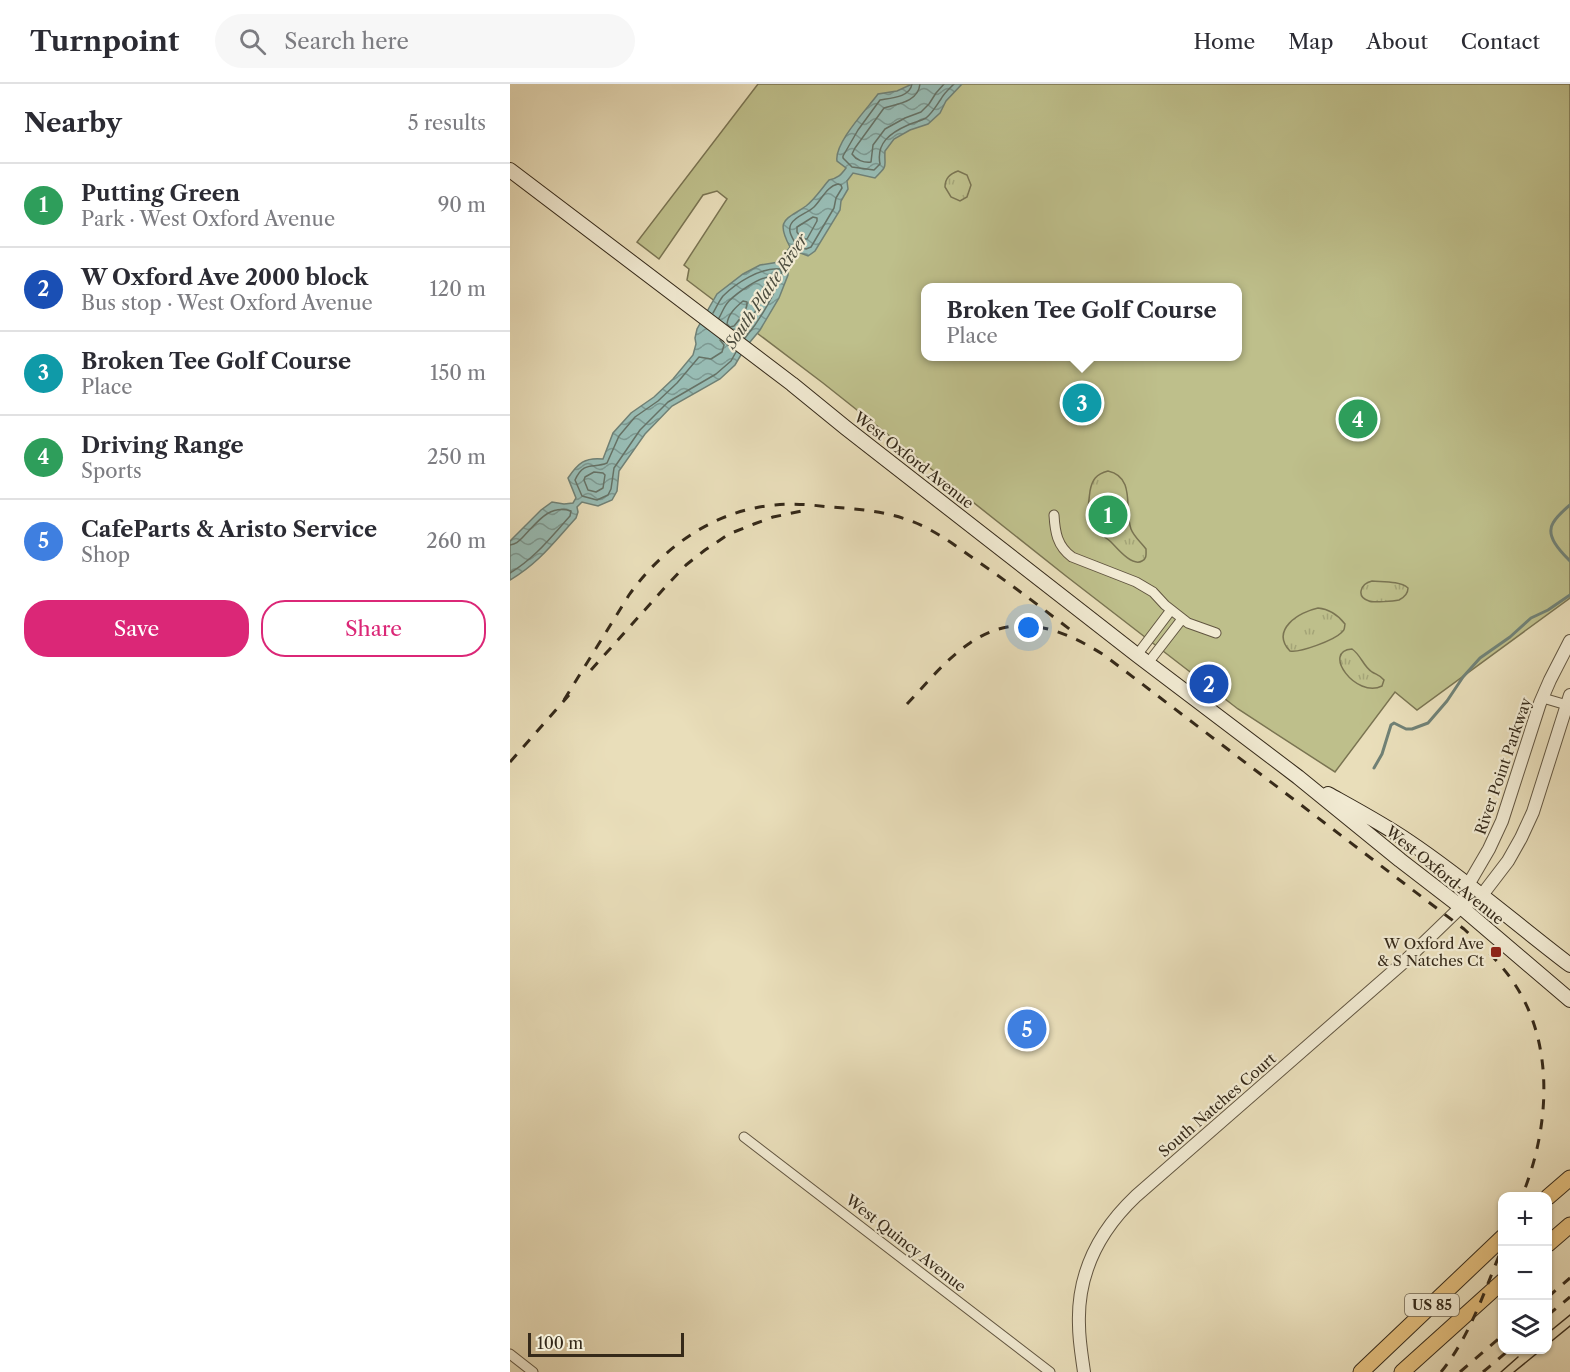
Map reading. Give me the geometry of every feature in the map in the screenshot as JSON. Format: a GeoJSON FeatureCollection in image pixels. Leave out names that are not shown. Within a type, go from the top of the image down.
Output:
{"type":"FeatureCollection","features":[{"type":"Feature","properties":{"kind":"highway"},"geometry":{"type":"LineString","coordinates":[[1552,1193],[1570,1177]]}},
{"type":"Feature","properties":{"kind":"highway"},"geometry":{"type":"LineString","coordinates":[[1552,1241],[1570,1225]]}},
{"type":"Feature","properties":{"kind":"highway","name":"US 85"},"geometry":{"type":"LineString","coordinates":[[1361,1372],[1498,1242]]}},
{"type":"Feature","properties":{"kind":"highway","name":"US 85"},"geometry":{"type":"LineString","coordinates":[[1402,1372],[1498,1286]]}},
{"type":"Feature","properties":{"kind":"main road","name":"West Oxford Avenue"},"geometry":{"type":"LineString","coordinates":[[510,170],[770,367],[1143,659],[1298,777],[1461,908],[1570,1000]]}},
{"type":"Feature","properties":{"kind":"main road","name":"West Oxford Avenue"},"geometry":{"type":"LineString","coordinates":[[1298,777],[1408,840],[1570,965]]}},
{"type":"Feature","properties":{"kind":"street"},"geometry":{"type":"LineString","coordinates":[[1054,515],[1060,546],[1068,554],[1084,563],[1113,572],[1145,586],[1182,619],[1194,626],[1216,633]]}},
{"type":"Feature","properties":{"kind":"street"},"geometry":{"type":"LineString","coordinates":[[1143,659],[1172,610]]}},
{"type":"Feature","properties":{"kind":"street"},"geometry":{"type":"LineString","coordinates":[[1143,659],[1182,619]]}},
{"type":"Feature","properties":{"kind":"street","name":"River Point Parkway"},"geometry":{"type":"LineString","coordinates":[[1461,908],[1468,885],[1502,821],[1542,698],[1570,641]]}},
{"type":"Feature","properties":{"kind":"street"},"geometry":{"type":"LineString","coordinates":[[1461,908],[1482,895],[1508,861],[1536,802],[1569,702],[1542,698]]}},
{"type":"Feature","properties":{"kind":"street","name":"South Natches Court"},"geometry":{"type":"LineString","coordinates":[[1084,1372],[1079,1324],[1084,1276],[1096,1246],[1112,1221],[1136,1196],[1405,961],[1461,908]]}},
{"type":"Feature","properties":{"kind":"street","name":"West Quincy Avenue"},"geometry":{"type":"LineString","coordinates":[[744,1137],[1050,1372]]}},
{"type":"Feature","properties":{"kind":"street"},"geometry":{"type":"LineString","coordinates":[[510,1354],[534,1372]]}},
{"type":"Feature","properties":{"kind":"green space"},"geometry":{"type":"Polygon","coordinates":[[[758,84],[1570,84],[1570,598],[1417,710],[1395,692],[1335,772],[1238,709],[823,383],[687,280],[689,269],[684,265],[727,199],[717,191],[703,195],[659,259],[637,242],[758,84]]]}},
{"type":"Feature","properties":{"kind":"green space"},"geometry":{"type":"Polygon","coordinates":[[[958,171],[967,175],[971,185],[967,197],[960,201],[951,197],[945,187],[948,177],[958,171]]]}},
{"type":"Feature","properties":{"kind":"green space"},"geometry":{"type":"Polygon","coordinates":[[[1108,471],[1117,474],[1126,487],[1131,529],[1146,549],[1145,558],[1142,561],[1129,559],[1090,524],[1088,508],[1092,484],[1095,478],[1108,471]]]}},
{"type":"Feature","properties":{"kind":"green space"},"geometry":{"type":"Polygon","coordinates":[[[1372,581],[1401,584],[1408,588],[1407,592],[1399,600],[1369,601],[1362,597],[1361,591],[1372,581]]]}},
{"type":"Feature","properties":{"kind":"green space"},"geometry":{"type":"Polygon","coordinates":[[[1318,608],[1337,615],[1345,624],[1344,630],[1337,636],[1317,645],[1290,651],[1283,636],[1285,629],[1289,623],[1303,613],[1318,608]]]}},
{"type":"Feature","properties":{"kind":"green space"},"geometry":{"type":"Polygon","coordinates":[[[1352,649],[1369,670],[1384,680],[1382,686],[1372,688],[1362,686],[1346,673],[1341,665],[1340,657],[1343,652],[1352,649]]]}},
{"type":"Feature","properties":{"kind":"water","name":"South Platte River"},"geometry":{"type":"Polygon","coordinates":[[[912,84],[962,84],[946,101],[940,113],[928,124],[894,139],[885,151],[884,168],[875,178],[853,173],[847,181],[848,189],[841,201],[840,210],[815,251],[808,256],[798,252],[786,267],[788,275],[779,298],[735,365],[720,379],[672,406],[645,434],[619,471],[617,491],[612,500],[598,506],[582,502],[577,507],[576,518],[553,544],[529,567],[510,580],[510,541],[552,502],[573,503],[576,498],[568,478],[575,468],[587,460],[603,459],[613,433],[631,413],[654,397],[673,379],[693,355],[697,329],[717,294],[743,274],[760,265],[779,262],[790,247],[783,231],[785,221],[809,203],[829,180],[839,176],[846,168],[837,161],[837,154],[852,126],[878,94],[897,91],[912,84]]]}},
{"type":"Feature","properties":{"kind":"waterway"},"geometry":{"type":"LineString","coordinates":[[1570,505],[1555,520],[1551,528],[1555,544],[1570,561]]}},
{"type":"Feature","properties":{"kind":"waterway"},"geometry":{"type":"LineString","coordinates":[[1374,768],[1382,754],[1391,725],[1394,723],[1406,729],[1412,729],[1428,723],[1480,658],[1510,637],[1531,618],[1570,595]]}},
{"type":"Feature","properties":{"kind":"tram line"},"geometry":{"type":"LineString","coordinates":[[1552,1330],[1570,1315]]}},
{"type":"Feature","properties":{"kind":"tram line"},"geometry":{"type":"LineString","coordinates":[[1552,1341],[1570,1326]]}},
{"type":"Feature","properties":{"kind":"tram line"},"geometry":{"type":"LineString","coordinates":[[1514,1372],[1536,1354]]}},
{"type":"Feature","properties":{"kind":"tram line"},"geometry":{"type":"LineString","coordinates":[[1501,1372],[1518,1357]]}},
{"type":"Feature","properties":{"kind":"railway"},"geometry":{"type":"LineString","coordinates":[[564,700],[629,595],[658,561],[692,534],[711,523],[753,508],[775,505],[789,504],[871,511],[920,525],[961,550],[1076,634]]}},
{"type":"Feature","properties":{"kind":"railway"},"geometry":{"type":"LineString","coordinates":[[591,670],[686,565],[705,550],[729,534],[754,524],[773,517],[807,510]]}},
{"type":"Feature","properties":{"kind":"railway"},"geometry":{"type":"LineString","coordinates":[[907,704],[953,656],[987,633],[1021,626],[1038,627],[1071,637],[1104,655],[1464,929],[1509,975],[1528,1008],[1537,1034],[1544,1088],[1542,1116],[1538,1144],[1523,1192]]}},
{"type":"Feature","properties":{"kind":"railway"},"geometry":{"type":"LineString","coordinates":[[510,762],[569,695]]}},
{"type":"Feature","properties":{"kind":"railway"},"geometry":{"type":"LineString","coordinates":[[1441,1372],[1461,1343],[1498,1258]]}},
{"type":"Feature","properties":{"kind":"railway"},"geometry":{"type":"LineString","coordinates":[[1552,1294],[1570,1278]]}},
{"type":"Feature","properties":{"kind":"railway"},"geometry":{"type":"LineString","coordinates":[[1552,1312],[1570,1297]]}},
{"type":"Feature","properties":{"kind":"railway"},"geometry":{"type":"LineString","coordinates":[[1460,1372],[1498,1339]]}},
{"type":"Feature","properties":{"kind":"railway"},"geometry":{"type":"LineString","coordinates":[[1483,1372],[1504,1354]]}},
{"type":"Feature","properties":{"kind":"place","name":"Broken Tee Golf Course"},"geometry":{"type":"Point","coordinates":[1082,403]}},
{"type":"Feature","properties":{"kind":"place","name":"Driving Range"},"geometry":{"type":"Point","coordinates":[1358,419]}},
{"type":"Feature","properties":{"kind":"place","name":"Putting Green"},"geometry":{"type":"Point","coordinates":[1108,515]}},
{"type":"Feature","properties":{"kind":"place","name":"W Oxford Ave 2000 block"},"geometry":{"type":"Point","coordinates":[1209,684]}},
{"type":"Feature","properties":{"kind":"place","name":"W Oxford Ave & S Natches Ct"},"geometry":{"type":"Point","coordinates":[1496,952]}},
{"type":"Feature","properties":{"kind":"place","name":"CafeParts & Aristo Service"},"geometry":{"type":"Point","coordinates":[1027,1029]}}]}
